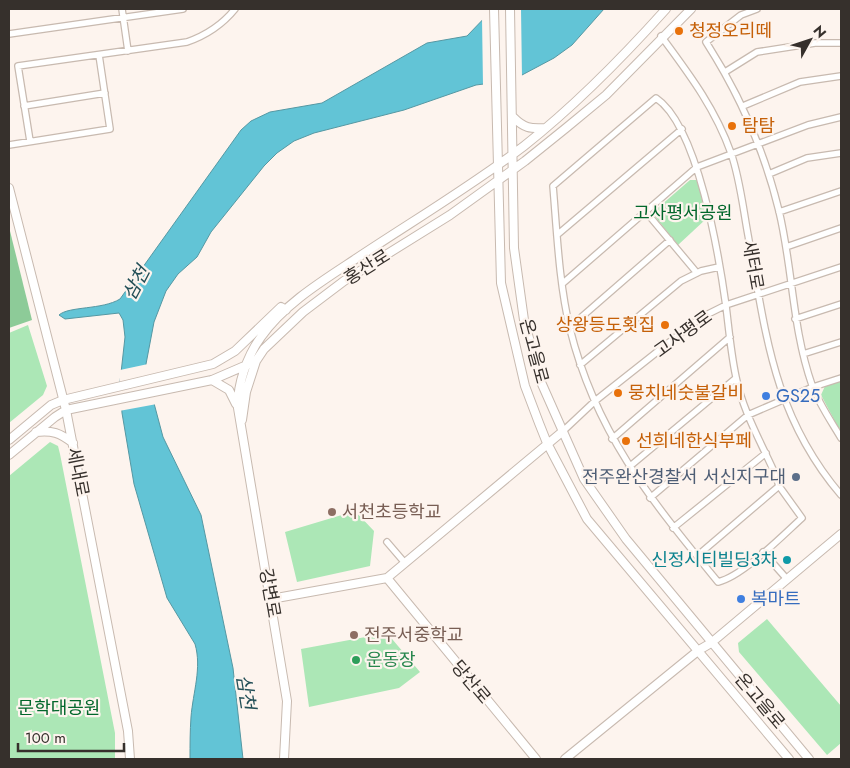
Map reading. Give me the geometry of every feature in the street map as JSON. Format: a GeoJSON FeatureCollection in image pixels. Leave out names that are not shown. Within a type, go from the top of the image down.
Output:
{"type":"FeatureCollection","features":[{"type":"Feature","properties":{"kind":"street"},"geometry":{"type":"LineString","coordinates":[[122,9],[128,51]]}},
{"type":"Feature","properties":{"kind":"street"},"geometry":{"type":"LineString","coordinates":[[9,34],[183,9]]}},
{"type":"Feature","properties":{"kind":"street"},"geometry":{"type":"LineString","coordinates":[[30,141],[18,66],[187,42],[201,37],[224,22],[235,9]]}},
{"type":"Feature","properties":{"kind":"street","name":"온고을로"},"geometry":{"type":"LineString","coordinates":[[494,9],[501,283],[525,386],[547,444],[588,518],[790,759]]}},
{"type":"Feature","properties":{"kind":"street","name":"온고을로"},"geometry":{"type":"LineString","coordinates":[[510,9],[514,248],[524,320],[541,382],[584,479],[626,539],[809,759]]}},
{"type":"Feature","properties":{"kind":"street","name":"홍산로"},"geometry":{"type":"LineString","coordinates":[[9,440],[52,404],[79,395],[213,364],[236,351],[281,307],[286,310],[324,280],[513,154],[585,95],[666,9]]}},
{"type":"Feature","properties":{"kind":"street","name":"홍산로"},"geometry":{"type":"LineString","coordinates":[[9,456],[36,432],[66,410],[212,380],[256,360],[264,349],[298,317],[344,281],[450,215],[514,169],[606,95],[661,36],[690,9]]}},
{"type":"Feature","properties":{"kind":"street"},"geometry":{"type":"LineString","coordinates":[[757,9],[741,15],[706,42],[725,72],[760,143],[779,212],[786,247],[795,319],[803,354],[813,387],[840,435]]}},
{"type":"Feature","properties":{"kind":"street","name":"새터로"},"geometry":{"type":"LineString","coordinates":[[661,36],[701,90],[731,154],[741,193],[769,351],[784,400],[796,430],[826,477],[841,495]]}},
{"type":"Feature","properties":{"kind":"street"},"geometry":{"type":"LineString","coordinates":[[725,72],[757,52],[793,46],[841,43]]}},
{"type":"Feature","properties":{"kind":"street"},"geometry":{"type":"LineString","coordinates":[[9,145],[110,129],[99,55]]}},
{"type":"Feature","properties":{"kind":"street"},"geometry":{"type":"LineString","coordinates":[[743,106],[800,82],[841,76]]}},
{"type":"Feature","properties":{"kind":"street"},"geometry":{"type":"LineString","coordinates":[[24,106],[105,93]]}},
{"type":"Feature","properties":{"kind":"street"},"geometry":{"type":"LineString","coordinates":[[656,98],[666,104],[682,129],[697,167],[719,266],[736,378],[748,415],[779,486],[802,518],[727,580],[718,582],[650,498],[612,439],[595,401],[580,365],[570,327],[562,284],[552,186],[656,98]]}},
{"type":"Feature","properties":{"kind":"street"},"geometry":{"type":"LineString","coordinates":[[513,117],[522,126],[530,129],[545,128]]}},
{"type":"Feature","properties":{"kind":"street"},"geometry":{"type":"LineString","coordinates":[[562,284],[697,167],[808,125],[841,117]]}},
{"type":"Feature","properties":{"kind":"street"},"geometry":{"type":"LineString","coordinates":[[558,235],[682,129]]}},
{"type":"Feature","properties":{"kind":"street"},"geometry":{"type":"LineString","coordinates":[[769,174],[808,158],[841,153]]}},
{"type":"Feature","properties":{"kind":"street","name":"세내로"},"geometry":{"type":"LineString","coordinates":[[9,188],[73,443],[128,731],[130,759]]}},
{"type":"Feature","properties":{"kind":"street"},"geometry":{"type":"LineString","coordinates":[[779,212],[841,191]]}},
{"type":"Feature","properties":{"kind":"street"},"geometry":{"type":"LineString","coordinates":[[646,212],[697,273]]}},
{"type":"Feature","properties":{"kind":"street"},"geometry":{"type":"LineString","coordinates":[[786,247],[838,229]]}},
{"type":"Feature","properties":{"kind":"street"},"geometry":{"type":"LineString","coordinates":[[570,327],[670,240]]}},
{"type":"Feature","properties":{"kind":"street"},"geometry":{"type":"LineString","coordinates":[[580,365],[682,281],[697,273],[719,266]]}},
{"type":"Feature","properties":{"kind":"street","name":"고사평로"},"geometry":{"type":"LineString","coordinates":[[547,444],[595,401],[700,318],[726,305],[758,293],[841,267]]}},
{"type":"Feature","properties":{"kind":"street"},"geometry":{"type":"LineString","coordinates":[[795,319],[841,304]]}},
{"type":"Feature","properties":{"kind":"street","name":"강변로"},"geometry":{"type":"LineString","coordinates":[[284,759],[287,701],[241,427],[238,397],[247,365],[261,337],[286,310]]}},
{"type":"Feature","properties":{"kind":"street"},"geometry":{"type":"LineString","coordinates":[[612,439],[730,337]]}},
{"type":"Feature","properties":{"kind":"street"},"geometry":{"type":"LineString","coordinates":[[803,354],[841,342]]}},
{"type":"Feature","properties":{"kind":"street","name":"강변로"},"geometry":{"type":"LineString","coordinates":[[241,427],[246,392],[256,360]]}},
{"type":"Feature","properties":{"kind":"street"},"geometry":{"type":"LineString","coordinates":[[629,467],[736,378]]}},
{"type":"Feature","properties":{"kind":"street"},"geometry":{"type":"LineString","coordinates":[[650,498],[748,415],[813,387],[841,378]]}},
{"type":"Feature","properties":{"kind":"street"},"geometry":{"type":"LineString","coordinates":[[212,380],[229,390],[238,408]]}},
{"type":"Feature","properties":{"kind":"street"},"geometry":{"type":"LineString","coordinates":[[36,432],[49,431],[62,434],[73,443]]}},
{"type":"Feature","properties":{"kind":"street"},"geometry":{"type":"LineString","coordinates":[[271,600],[387,578],[547,444]]}},
{"type":"Feature","properties":{"kind":"street"},"geometry":{"type":"LineString","coordinates":[[673,528],[766,453]]}},
{"type":"Feature","properties":{"kind":"street"},"geometry":{"type":"LineString","coordinates":[[697,556],[779,486]]}},
{"type":"Feature","properties":{"kind":"street"},"geometry":{"type":"LineString","coordinates":[[565,759],[699,650],[712,642],[786,578],[841,534]]}},
{"type":"Feature","properties":{"kind":"street"},"geometry":{"type":"LineString","coordinates":[[387,542],[405,563]]}},
{"type":"Feature","properties":{"kind":"street"},"geometry":{"type":"LineString","coordinates":[[763,552],[786,578]]}},
{"type":"Feature","properties":{"kind":"street","name":"당산로"},"geometry":{"type":"LineString","coordinates":[[387,578],[536,759]]}},
{"type":"Feature","properties":{"kind":"green space","name":"고사평서공원"},"geometry":{"type":"Polygon","coordinates":[[[690,180],[698,180],[706,219],[678,245],[652,213],[690,180]]]}},
{"type":"Feature","properties":{"kind":"green space"},"geometry":{"type":"Polygon","coordinates":[[[9,227],[32,320],[9,328],[9,227]]]}},
{"type":"Feature","properties":{"kind":"green space"},"geometry":{"type":"Polygon","coordinates":[[[28,325],[47,386],[43,395],[9,423],[9,333],[28,325]]]}},
{"type":"Feature","properties":{"kind":"green space"},"geometry":{"type":"Polygon","coordinates":[[[841,380],[841,429],[839,429],[821,395],[825,386],[841,380]]]}},
{"type":"Feature","properties":{"kind":"green space","name":"문학대공원"},"geometry":{"type":"Polygon","coordinates":[[[50,442],[58,446],[60,454],[115,733],[115,759],[9,759],[9,476],[50,442]]]}},
{"type":"Feature","properties":{"kind":"green space"},"geometry":{"type":"Polygon","coordinates":[[[355,511],[374,531],[370,566],[297,582],[285,532],[355,511]]]}},
{"type":"Feature","properties":{"kind":"green space"},"geometry":{"type":"Polygon","coordinates":[[[767,619],[841,706],[841,743],[827,755],[739,652],[738,643],[767,619]]]}},
{"type":"Feature","properties":{"kind":"green space","name":"운동장"},"geometry":{"type":"Polygon","coordinates":[[[387,633],[420,672],[399,688],[309,707],[301,649],[387,633]]]}},
{"type":"Feature","properties":{"kind":"water","name":"삼천"},"geometry":{"type":"Polygon","coordinates":[[[493,9],[604,9],[572,45],[554,58],[522,75],[507,81],[476,85],[404,110],[314,133],[294,141],[277,153],[264,166],[211,232],[197,257],[178,274],[166,291],[154,322],[146,364],[147,377],[163,437],[201,515],[233,668],[243,759],[190,759],[191,717],[198,662],[197,653],[195,644],[167,598],[134,484],[122,413],[120,382],[125,337],[123,320],[119,313],[65,319],[59,315],[70,310],[104,305],[120,299],[241,130],[251,121],[270,112],[322,103],[427,43],[467,36],[493,9]]]}},
{"type":"Feature","properties":{"kind":"pier"},"geometry":{"type":"Polygon","coordinates":[[[490,9],[521,9],[522,78],[507,83],[483,86],[482,18],[490,9]]]}},
{"type":"Feature","properties":{"kind":"pier"},"geometry":{"type":"Polygon","coordinates":[[[148,364],[157,404],[119,411],[120,370],[148,364]]]}},
{"type":"Feature","properties":{"kind":"place","name":"청정오리떼"},"geometry":{"type":"Point","coordinates":[679,31]}},
{"type":"Feature","properties":{"kind":"place","name":"탐탐"},"geometry":{"type":"Point","coordinates":[732,126]}},
{"type":"Feature","properties":{"kind":"place","name":"상왕등도횟집"},"geometry":{"type":"Point","coordinates":[665,325]}},
{"type":"Feature","properties":{"kind":"place","name":"뭉치네숫불갈비"},"geometry":{"type":"Point","coordinates":[618,393]}},
{"type":"Feature","properties":{"kind":"place","name":"GS25"},"geometry":{"type":"Point","coordinates":[766,396]}},
{"type":"Feature","properties":{"kind":"place","name":"선희네한식부페"},"geometry":{"type":"Point","coordinates":[626,441]}},
{"type":"Feature","properties":{"kind":"place","name":"전주완산경찰서 서신지구대"},"geometry":{"type":"Point","coordinates":[796,477]}},
{"type":"Feature","properties":{"kind":"place","name":"서천초등학교"},"geometry":{"type":"Point","coordinates":[332,512]}},
{"type":"Feature","properties":{"kind":"place","name":"신정시티빌딩3차"},"geometry":{"type":"Point","coordinates":[787,560]}},
{"type":"Feature","properties":{"kind":"place","name":"복마트"},"geometry":{"type":"Point","coordinates":[741,599]}},
{"type":"Feature","properties":{"kind":"place","name":"전주서중학교"},"geometry":{"type":"Point","coordinates":[354,635]}},
{"type":"Feature","properties":{"kind":"place","name":"운동장"},"geometry":{"type":"Point","coordinates":[356,660]}}]}
